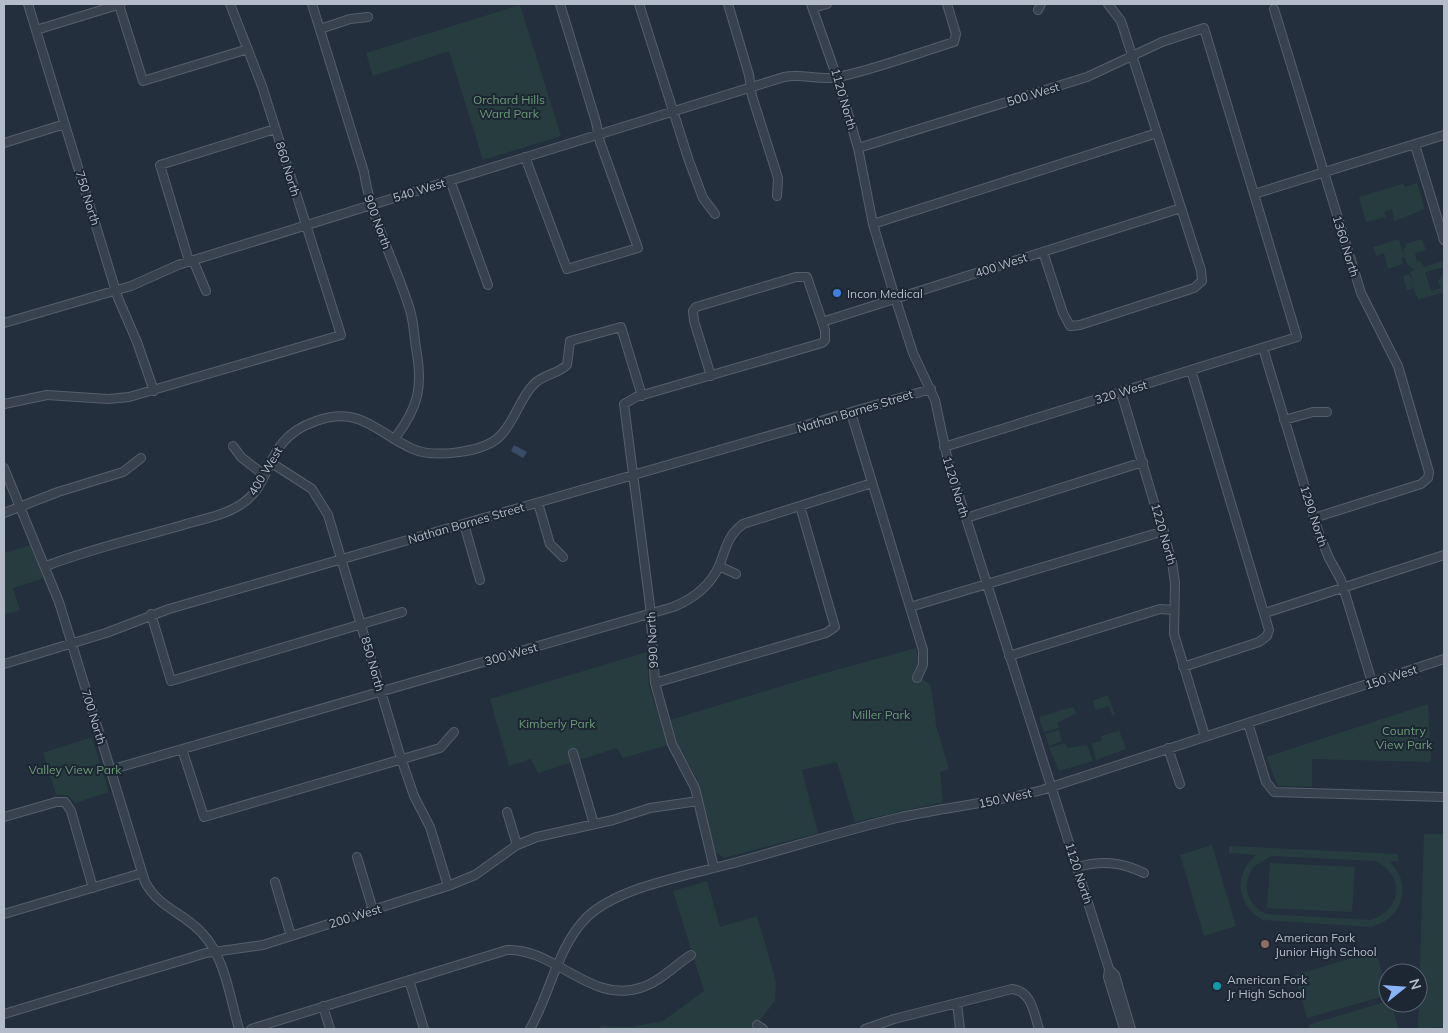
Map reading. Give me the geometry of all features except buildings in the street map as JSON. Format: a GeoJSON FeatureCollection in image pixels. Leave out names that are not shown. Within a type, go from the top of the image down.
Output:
{"type":"FeatureCollection","features":[{"type":"Feature","properties":{"kind":"street","name":"750 North"},"geometry":{"type":"LineString","coordinates":[[28,4],[116,290],[154,391]]}},
{"type":"Feature","properties":{"kind":"street"},"geometry":{"type":"LineString","coordinates":[[36,30],[120,4],[143,81],[248,49]]}},
{"type":"Feature","properties":{"kind":"street","name":"860 North"},"geometry":{"type":"LineString","coordinates":[[154,391],[340,336],[276,129],[230,4]]}},
{"type":"Feature","properties":{"kind":"street","name":"900 North"},"geometry":{"type":"LineString","coordinates":[[312,4],[364,172],[371,205],[410,311],[420,366],[417,399],[406,422],[395,438]]}},
{"type":"Feature","properties":{"kind":"street"},"geometry":{"type":"LineString","coordinates":[[525,157],[567,269],[638,248],[599,134],[560,4]]}},
{"type":"Feature","properties":{"kind":"street"},"geometry":{"type":"LineString","coordinates":[[640,4],[702,198],[715,214]]}},
{"type":"Feature","properties":{"kind":"street"},"geometry":{"type":"LineString","coordinates":[[728,4],[778,178],[777,196]]}},
{"type":"Feature","properties":{"kind":"street"},"geometry":{"type":"LineString","coordinates":[[812,6],[827,4]]}},
{"type":"Feature","properties":{"kind":"street","name":"540 West"},"geometry":{"type":"LineString","coordinates":[[4,324],[116,290],[191,260],[751,87],[793,75],[817,78],[838,77],[954,42],[956,38],[947,4]]}},
{"type":"Feature","properties":{"kind":"street"},"geometry":{"type":"LineString","coordinates":[[1044,252],[1063,313],[1070,326],[1194,288],[1202,281],[1181,208],[1121,21],[1108,4]]}},
{"type":"Feature","properties":{"kind":"street","name":"1120 North"},"geometry":{"type":"LineString","coordinates":[[812,6],[838,77],[858,148],[873,224],[895,299],[914,353],[931,388],[939,414],[944,447],[1109,969],[1108,977],[1124,1029]]}},
{"type":"Feature","properties":{"kind":"street","name":"1360 North"},"geometry":{"type":"LineString","coordinates":[[1274,9],[1361,293],[1398,366],[1429,468],[1428,478],[1420,484],[1314,518]]}},
{"type":"Feature","properties":{"kind":"street"},"geometry":{"type":"LineString","coordinates":[[320,28],[368,17]]}},
{"type":"Feature","properties":{"kind":"street","name":"500 West"},"geometry":{"type":"LineString","coordinates":[[858,148],[1087,77],[1162,42],[1204,28],[1254,194]]}},
{"type":"Feature","properties":{"kind":"street"},"geometry":{"type":"LineString","coordinates":[[4,143],[65,124]]}},
{"type":"Feature","properties":{"kind":"street"},"geometry":{"type":"LineString","coordinates":[[206,291],[191,260],[160,165],[276,129]]}},
{"type":"Feature","properties":{"kind":"street"},"geometry":{"type":"LineString","coordinates":[[873,224],[1157,133]]}},
{"type":"Feature","properties":{"kind":"street"},"geometry":{"type":"LineString","coordinates":[[1254,194],[1444,135]]}},
{"type":"Feature","properties":{"kind":"street"},"geometry":{"type":"LineString","coordinates":[[1415,145],[1444,240]]}},
{"type":"Feature","properties":{"kind":"street"},"geometry":{"type":"LineString","coordinates":[[450,180],[488,285]]}},
{"type":"Feature","properties":{"kind":"street","name":"320 West"},"geometry":{"type":"LineString","coordinates":[[944,447],[1297,337],[1254,194]]}},
{"type":"Feature","properties":{"kind":"street","name":"400 West"},"geometry":{"type":"LineString","coordinates":[[822,322],[1181,208]]}},
{"type":"Feature","properties":{"kind":"street"},"geometry":{"type":"LineString","coordinates":[[642,396],[818,345],[825,340],[822,322],[807,277],[796,277],[701,305],[693,310],[694,321],[711,376]]}},
{"type":"Feature","properties":{"kind":"street","name":"400 West"},"geometry":{"type":"LineString","coordinates":[[46,566],[232,510],[250,498],[277,448],[290,435],[308,424],[328,418],[347,417],[362,420],[415,450],[430,453],[467,451],[489,444],[505,430],[534,384],[545,376],[566,366],[570,341],[621,327],[642,396]]}},
{"type":"Feature","properties":{"kind":"street","name":"1290 North"},"geometry":{"type":"LineString","coordinates":[[1262,348],[1314,518],[1324,547],[1343,587],[1372,682]]}},
{"type":"Feature","properties":{"kind":"street"},"geometry":{"type":"LineString","coordinates":[[1183,667],[1259,642],[1267,636],[1268,624],[1191,370]]}},
{"type":"Feature","properties":{"kind":"street","name":"Nathan Barnes Street"},"geometry":{"type":"LineString","coordinates":[[4,664],[106,633],[151,614],[538,503],[632,474],[851,413],[931,388]]}},
{"type":"Feature","properties":{"kind":"street"},"geometry":{"type":"LineString","coordinates":[[4,404],[39,396],[108,399],[154,391]]}},
{"type":"Feature","properties":{"kind":"street","name":"1220 North"},"geometry":{"type":"LineString","coordinates":[[1121,392],[1164,531],[1174,573],[1174,634],[1205,736]]}},
{"type":"Feature","properties":{"kind":"street","name":"990 North"},"geometry":{"type":"LineString","coordinates":[[642,396],[624,404],[651,614],[655,683],[669,736],[691,778],[714,868]]}},
{"type":"Feature","properties":{"kind":"street"},"geometry":{"type":"LineString","coordinates":[[1284,420],[1313,412],[1327,412]]}},
{"type":"Feature","properties":{"kind":"street"},"geometry":{"type":"LineString","coordinates":[[851,413],[924,650],[923,665],[917,678]]}},
{"type":"Feature","properties":{"kind":"street"},"geometry":{"type":"LineString","coordinates":[[233,446],[241,457],[264,475]]}},
{"type":"Feature","properties":{"kind":"street"},"geometry":{"type":"LineString","coordinates":[[4,512],[58,492],[124,472],[141,458]]}},
{"type":"Feature","properties":{"kind":"street","name":"850 North"},"geometry":{"type":"LineString","coordinates":[[270,462],[304,483],[317,496],[328,515],[380,691],[414,796],[430,827],[448,886]]}},
{"type":"Feature","properties":{"kind":"street"},"geometry":{"type":"LineString","coordinates":[[966,518],[1143,462]]}},
{"type":"Feature","properties":{"kind":"street","name":"700 North"},"geometry":{"type":"LineString","coordinates":[[4,468],[46,566],[72,643],[142,873],[156,899],[194,926],[207,939],[215,953],[239,1029]]}},
{"type":"Feature","properties":{"kind":"street","name":"300 West"},"geometry":{"type":"LineString","coordinates":[[110,770],[651,614],[690,599],[708,583],[719,566],[730,536],[743,524],[872,483]]}},
{"type":"Feature","properties":{"kind":"street"},"geometry":{"type":"LineString","coordinates":[[538,503],[550,544],[563,557]]}},
{"type":"Feature","properties":{"kind":"street"},"geometry":{"type":"LineString","coordinates":[[655,683],[826,633],[835,627],[800,506]]}},
{"type":"Feature","properties":{"kind":"street"},"geometry":{"type":"LineString","coordinates":[[464,524],[480,580]]}},
{"type":"Feature","properties":{"kind":"street"},"geometry":{"type":"LineString","coordinates":[[910,607],[1164,531]]}},
{"type":"Feature","properties":{"kind":"street"},"geometry":{"type":"LineString","coordinates":[[1265,613],[1444,555]]}},
{"type":"Feature","properties":{"kind":"street"},"geometry":{"type":"LineString","coordinates":[[719,566],[736,574]]}},
{"type":"Feature","properties":{"kind":"street"},"geometry":{"type":"LineString","coordinates":[[1009,656],[1160,609],[1173,610]]}},
{"type":"Feature","properties":{"kind":"street"},"geometry":{"type":"LineString","coordinates":[[151,614],[171,680],[402,612]]}},
{"type":"Feature","properties":{"kind":"street","name":"150 West"},"geometry":{"type":"LineString","coordinates":[[557,966],[573,936],[587,918],[612,899],[714,868],[889,820],[1009,799],[1444,660]]}},
{"type":"Feature","properties":{"kind":"street"},"geometry":{"type":"LineString","coordinates":[[1248,722],[1266,782],[1274,792],[1444,797]]}},
{"type":"Feature","properties":{"kind":"street"},"geometry":{"type":"LineString","coordinates":[[182,749],[204,817],[440,748],[454,732]]}},
{"type":"Feature","properties":{"kind":"street"},"geometry":{"type":"LineString","coordinates":[[1168,748],[1180,784]]}},
{"type":"Feature","properties":{"kind":"street"},"geometry":{"type":"LineString","coordinates":[[573,753],[594,824]]}},
{"type":"Feature","properties":{"kind":"street"},"geometry":{"type":"LineString","coordinates":[[4,817],[56,802],[65,802],[70,811],[93,888]]}},
{"type":"Feature","properties":{"kind":"street","name":"200 West"},"geometry":{"type":"LineString","coordinates":[[4,1014],[215,953],[256,946],[291,936],[448,886],[475,874],[517,845],[544,835],[594,824],[650,808],[698,802]]}},
{"type":"Feature","properties":{"kind":"street"},"geometry":{"type":"LineString","coordinates":[[507,812],[517,845]]}},
{"type":"Feature","properties":{"kind":"street"},"geometry":{"type":"LineString","coordinates":[[357,857],[373,910]]}},
{"type":"Feature","properties":{"kind":"street"},"geometry":{"type":"LineString","coordinates":[[1077,867],[1092,862],[1110,862],[1128,865],[1144,872]]}},
{"type":"Feature","properties":{"kind":"street"},"geometry":{"type":"LineString","coordinates":[[4,914],[142,873]]}},
{"type":"Feature","properties":{"kind":"street"},"geometry":{"type":"LineString","coordinates":[[275,882],[291,936]]}},
{"type":"Feature","properties":{"kind":"street"},"geometry":{"type":"LineString","coordinates":[[251,1029],[507,950],[520,952],[557,966],[604,989],[626,991],[648,985],[691,955]]}},
{"type":"Feature","properties":{"kind":"street"},"geometry":{"type":"LineString","coordinates":[[530,1029],[557,966]]}},
{"type":"Feature","properties":{"kind":"street","name":"1120 North"},"geometry":{"type":"LineString","coordinates":[[1109,969],[1115,975],[1131,1029]]}},
{"type":"Feature","properties":{"kind":"street"},"geometry":{"type":"LineString","coordinates":[[409,980],[424,1029]]}},
{"type":"Feature","properties":{"kind":"street"},"geometry":{"type":"LineString","coordinates":[[864,1029],[889,1020],[1008,990],[1022,992],[1029,1000],[1039,1029]]}},
{"type":"Feature","properties":{"kind":"street"},"geometry":{"type":"LineString","coordinates":[[957,1003],[960,1029]]}},
{"type":"Feature","properties":{"kind":"street"},"geometry":{"type":"LineString","coordinates":[[323,1006],[330,1029]]}},
{"type":"Feature","properties":{"kind":"green space","name":"Orchard Hills Ward Park"},"geometry":{"type":"Polygon","coordinates":[[[520,5],[561,136],[483,160],[449,51],[373,76],[366,53],[520,5]]]}},
{"type":"Feature","properties":{"kind":"green space"},"geometry":{"type":"Polygon","coordinates":[[[1417,183],[1425,209],[1394,221],[1392,209],[1384,212],[1386,217],[1366,222],[1359,197],[1403,184],[1405,187],[1417,183]]]}},
{"type":"Feature","properties":{"kind":"green space"},"geometry":{"type":"Polygon","coordinates":[[[1399,239],[1404,256],[1403,248],[1406,247],[1405,244],[1422,239],[1426,250],[1415,253],[1417,261],[1420,260],[1424,267],[1442,261],[1444,267],[1425,272],[1431,291],[1441,288],[1438,281],[1444,273],[1444,292],[1418,300],[1414,288],[1407,290],[1403,276],[1409,274],[1413,284],[1410,272],[1415,270],[1407,264],[1405,257],[1401,258],[1403,264],[1388,269],[1384,253],[1376,256],[1373,247],[1399,239]]]}},
{"type":"Feature","properties":{"kind":"green space"},"geometry":{"type":"Polygon","coordinates":[[[31,545],[45,578],[13,588],[20,610],[4,615],[4,553],[31,545]]]}},
{"type":"Feature","properties":{"kind":"green space","name":"Miller Park"},"geometry":{"type":"Polygon","coordinates":[[[916,648],[922,679],[931,685],[936,725],[949,769],[940,772],[943,802],[855,822],[837,762],[802,770],[818,833],[724,858],[714,851],[697,778],[680,750],[670,720],[818,675],[916,648]]]}},
{"type":"Feature","properties":{"kind":"green space","name":"Kimberly Park"},"geometry":{"type":"Polygon","coordinates":[[[647,652],[649,686],[668,745],[623,758],[617,748],[538,773],[531,759],[509,766],[490,699],[647,652]]]}},
{"type":"Feature","properties":{"kind":"green space"},"geometry":{"type":"Polygon","coordinates":[[[1108,695],[1115,715],[1112,715],[1109,706],[1095,710],[1093,701],[1108,695]]]}},
{"type":"Feature","properties":{"kind":"green space","name":"Country View Park"},"geometry":{"type":"Polygon","coordinates":[[[1428,704],[1431,762],[1312,759],[1312,787],[1278,786],[1266,757],[1428,704]]]}},
{"type":"Feature","properties":{"kind":"green space"},"geometry":{"type":"Polygon","coordinates":[[[1073,707],[1077,713],[1057,723],[1059,728],[1044,732],[1039,717],[1073,707]]]}},
{"type":"Feature","properties":{"kind":"green space"},"geometry":{"type":"Polygon","coordinates":[[[1117,725],[1126,749],[1096,760],[1092,744],[1102,740],[1101,736],[1118,731],[1117,725]]]}},
{"type":"Feature","properties":{"kind":"green space"},"geometry":{"type":"Polygon","coordinates":[[[1059,730],[1062,741],[1049,746],[1045,734],[1059,730]]]}},
{"type":"Feature","properties":{"kind":"green space","name":"Valley View Park"},"geometry":{"type":"Polygon","coordinates":[[[92,737],[109,792],[75,803],[68,795],[56,795],[43,753],[92,737]]]}},
{"type":"Feature","properties":{"kind":"green space"},"geometry":{"type":"Polygon","coordinates":[[[1065,743],[1067,748],[1087,745],[1093,761],[1059,771],[1049,748],[1065,743]]]}},
{"type":"Feature","properties":{"kind":"green space"},"geometry":{"type":"Polygon","coordinates":[[[1424,834],[1444,834],[1444,1027],[1418,1029],[1418,1013],[1428,1013],[1428,963],[1420,963],[1424,834]]]}},
{"type":"Feature","properties":{"kind":"green space"},"geometry":{"type":"Polygon","coordinates":[[[1212,845],[1236,926],[1204,936],[1180,855],[1212,845]]]}},
{"type":"Feature","properties":{"kind":"green space"},"geometry":{"type":"Polygon","coordinates":[[[1229,846],[1398,854],[1398,861],[1390,862],[1397,871],[1401,881],[1403,891],[1401,900],[1391,917],[1371,927],[1263,920],[1247,906],[1241,889],[1244,871],[1256,855],[1229,853],[1229,846]],[[1272,856],[1253,867],[1247,881],[1248,894],[1254,905],[1266,914],[1370,920],[1389,909],[1394,901],[1396,892],[1392,875],[1385,867],[1375,861],[1272,856]]]}},
{"type":"Feature","properties":{"kind":"green space"},"geometry":{"type":"Polygon","coordinates":[[[1270,863],[1355,867],[1352,912],[1267,908],[1270,863]]]}},
{"type":"Feature","properties":{"kind":"green space"},"geometry":{"type":"Polygon","coordinates":[[[707,881],[720,927],[757,916],[776,982],[775,1001],[753,1029],[600,1029],[601,1026],[631,1027],[663,1021],[704,991],[673,891],[707,881]]]}},
{"type":"Feature","properties":{"kind":"green space"},"geometry":{"type":"Polygon","coordinates":[[[1376,951],[1379,963],[1378,998],[1307,1018],[1295,975],[1376,951]]]}},
{"type":"Feature","properties":{"kind":"green space"},"geometry":{"type":"Polygon","coordinates":[[[1378,1004],[1378,1013],[1394,1013],[1399,1029],[1310,1029],[1308,1025],[1378,1004]]]}},
{"type":"Feature","properties":{"kind":"water"},"geometry":{"type":"Polygon","coordinates":[[[514,445],[527,452],[523,458],[511,451],[514,445]]]}},
{"type":"Feature","properties":{"kind":"place","name":"Incon Medical"},"geometry":{"type":"Point","coordinates":[837,293]}},
{"type":"Feature","properties":{"kind":"place","name":"American Fork Junior High School"},"geometry":{"type":"Point","coordinates":[1265,944]}},
{"type":"Feature","properties":{"kind":"place","name":"American Fork Jr High School"},"geometry":{"type":"Point","coordinates":[1217,986]}}]}
